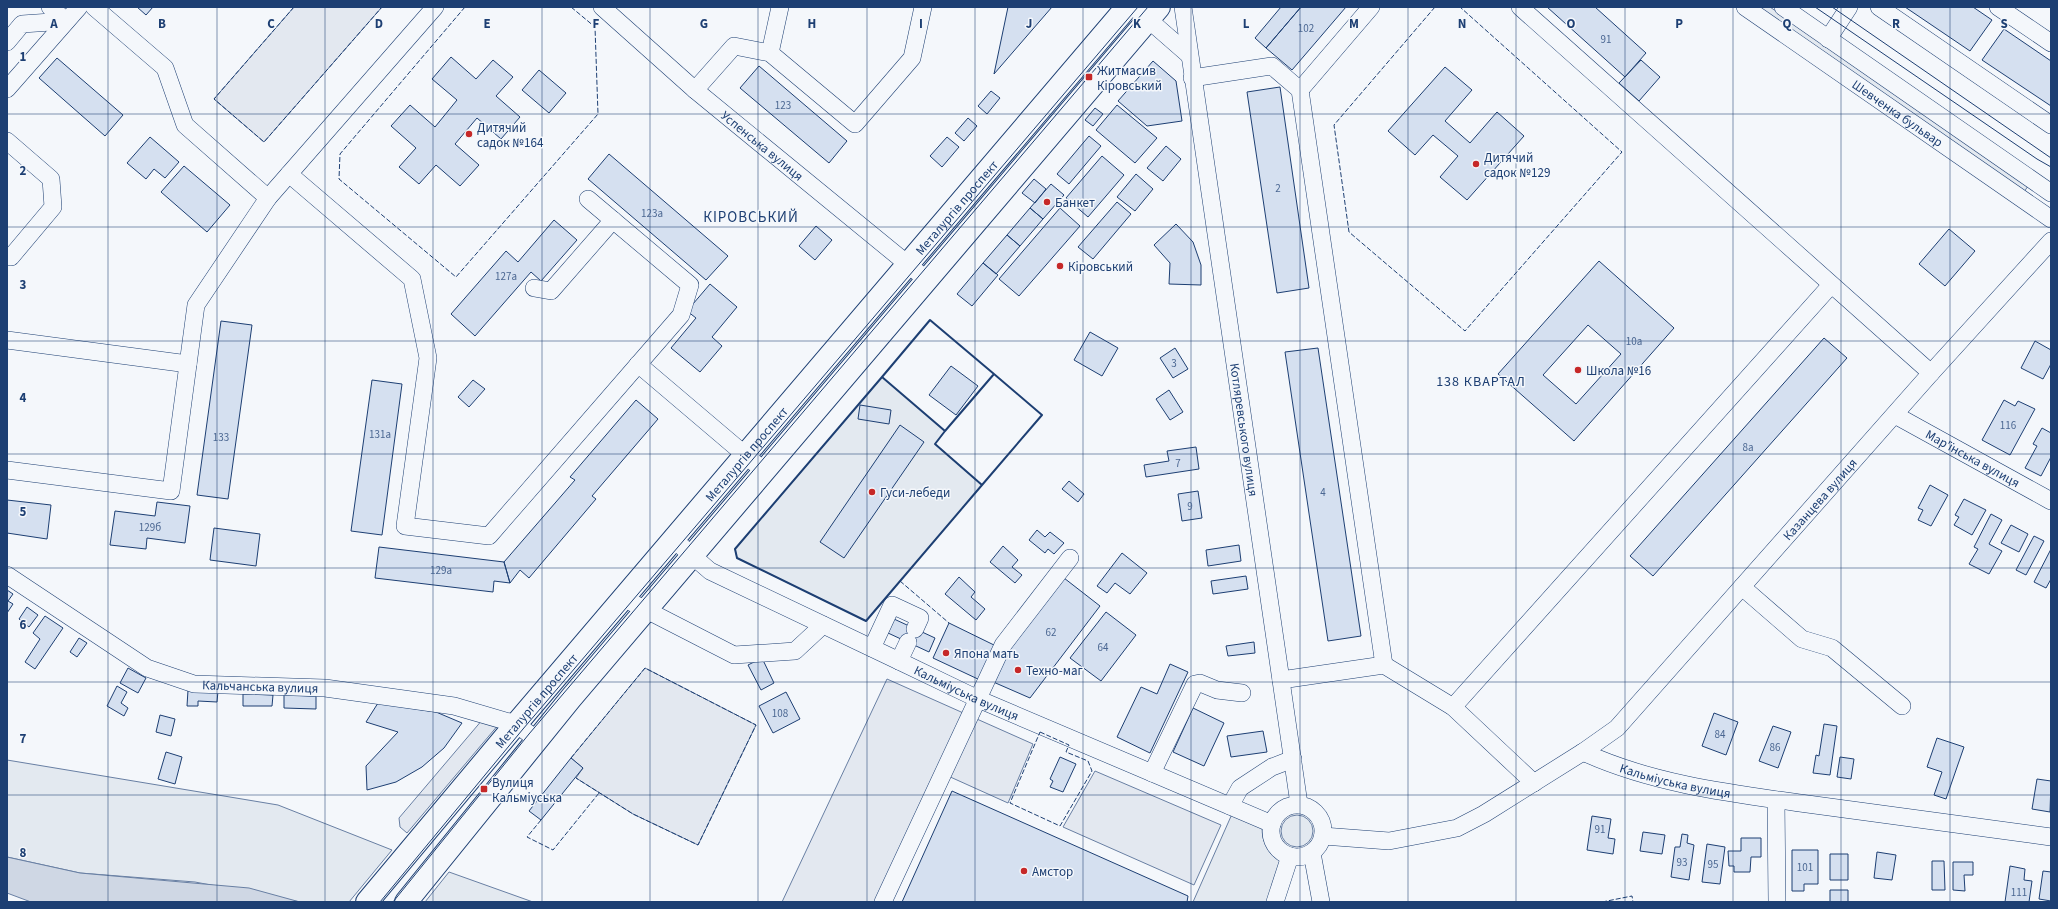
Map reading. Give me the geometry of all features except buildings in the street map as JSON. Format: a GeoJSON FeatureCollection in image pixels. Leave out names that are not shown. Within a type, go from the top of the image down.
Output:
{"type":"FeatureCollection","features":[{"type":"Feature","properties":{"kind":"main road","name":"Металургів проспект"},"geometry":{"type":"LineString","coordinates":[[367,902],[673,539],[1127,7]]}},
{"type":"Feature","properties":{"kind":"main road","name":"Металургів проспект"},"geometry":{"type":"LineString","coordinates":[[410,897],[536,739],[927,280],[1147,11]]}},
{"type":"Feature","properties":{"kind":"street"},"geometry":{"type":"LineString","coordinates":[[50,7],[66,21]]}},
{"type":"Feature","properties":{"kind":"street"},"geometry":{"type":"LineString","coordinates":[[7,90],[79,7]]}},
{"type":"Feature","properties":{"kind":"street"},"geometry":{"type":"LineString","coordinates":[[94,7],[165,68],[185,125],[268,198]]}},
{"type":"Feature","properties":{"kind":"street"},"geometry":{"type":"LineString","coordinates":[[7,470],[171,491],[196,306],[268,198],[435,7]]}},
{"type":"Feature","properties":{"kind":"street","name":"Успенська вулиця"},"geometry":{"type":"LineString","coordinates":[[602,7],[695,90],[927,280]]}},
{"type":"Feature","properties":{"kind":"street"},"geometry":{"type":"LineString","coordinates":[[770,53],[780,7]]}},
{"type":"Feature","properties":{"kind":"street"},"geometry":{"type":"LineString","coordinates":[[695,90],[734,46],[770,53],[854,124],[912,58],[923,7]]}},
{"type":"Feature","properties":{"kind":"street","name":"Котляревського вулиця"},"geometry":{"type":"LineString","coordinates":[[1182,7],[1299,804]]}},
{"type":"Feature","properties":{"kind":"street"},"geometry":{"type":"LineString","coordinates":[[1300,90],[1371,7]]}},
{"type":"Feature","properties":{"kind":"street"},"geometry":{"type":"LineString","coordinates":[[1520,7],[1831,285],[1931,372]]}},
{"type":"Feature","properties":{"kind":"street","name":"Шевченка бульвар"},"geometry":{"type":"LineString","coordinates":[[1745,7],[2051,219]]}},
{"type":"Feature","properties":{"kind":"street","name":"Шевченка бульвар"},"geometry":{"type":"LineString","coordinates":[[1783,7],[2051,194]]}},
{"type":"Feature","properties":{"kind":"street"},"geometry":{"type":"LineString","coordinates":[[1828,39],[1849,7]]}},
{"type":"Feature","properties":{"kind":"street"},"geometry":{"type":"LineString","coordinates":[[1879,7],[2051,125]]}},
{"type":"Feature","properties":{"kind":"street"},"geometry":{"type":"LineString","coordinates":[[1998,7],[2051,43]]}},
{"type":"Feature","properties":{"kind":"street"},"geometry":{"type":"LineString","coordinates":[[1147,11],[1189,55]]}},
{"type":"Feature","properties":{"kind":"street"},"geometry":{"type":"LineString","coordinates":[[7,42],[22,24],[66,21]]}},
{"type":"Feature","properties":{"kind":"street"},"geometry":{"type":"LineString","coordinates":[[1192,78],[1272,66],[1300,90],[1384,665]]}},
{"type":"Feature","properties":{"kind":"street"},"geometry":{"type":"LineString","coordinates":[[7,141],[50,179],[53,207],[11,257],[7,257]]}},
{"type":"Feature","properties":{"kind":"street"},"geometry":{"type":"LineString","coordinates":[[289,174],[412,279],[428,358],[406,526],[489,536],[680,314],[690,285],[588,199]]}},
{"type":"Feature","properties":{"kind":"street"},"geometry":{"type":"LineString","coordinates":[[534,288],[551,291],[613,220]]}},
{"type":"Feature","properties":{"kind":"street","name":"Казанцева вулиця"},"geometry":{"type":"LineString","coordinates":[[1583,752],[1617,728],[1895,415],[1931,372],[2051,241]]}},
{"type":"Feature","properties":{"kind":"street"},"geometry":{"type":"LineString","coordinates":[[1453,707],[1831,285]]}},
{"type":"Feature","properties":{"kind":"street"},"geometry":{"type":"LineString","coordinates":[[7,340],[188,364]]}},
{"type":"Feature","properties":{"kind":"street"},"geometry":{"type":"LineString","coordinates":[[638,364],[764,471]]}},
{"type":"Feature","properties":{"kind":"street","name":"Мар'їнська вулиця"},"geometry":{"type":"LineString","coordinates":[[1895,415],[2051,501]]}},
{"type":"Feature","properties":{"kind":"street","name":"Кальміуська вулиця"},"geometry":{"type":"LineString","coordinates":[[673,539],[710,570],[978,699],[1272,824]]}},
{"type":"Feature","properties":{"kind":"street"},"geometry":{"type":"LineString","coordinates":[[882,902],[1003,645],[1070,558]]}},
{"type":"Feature","properties":{"kind":"street","name":"Кальчанська вулиця"},"geometry":{"type":"LineString","coordinates":[[7,575],[147,668],[194,684],[326,688],[454,706],[516,724],[536,739]]}},
{"type":"Feature","properties":{"kind":"street"},"geometry":{"type":"LineString","coordinates":[[1742,587],[1802,639],[1832,648],[1902,706]]}},
{"type":"Feature","properties":{"kind":"street"},"geometry":{"type":"LineString","coordinates":[[623,598],[734,655],[795,651],[823,625]]}},
{"type":"Feature","properties":{"kind":"street"},"geometry":{"type":"LineString","coordinates":[[872,648],[892,605],[920,618],[899,661]]}},
{"type":"Feature","properties":{"kind":"street"},"geometry":{"type":"LineString","coordinates":[[1281,680],[1384,665],[1453,707],[1534,783]]}},
{"type":"Feature","properties":{"kind":"street"},"geometry":{"type":"LineString","coordinates":[[1152,773],[1195,684],[1200,683],[1216,690],[1242,693]]}},
{"type":"Feature","properties":{"kind":"street"},"geometry":{"type":"LineString","coordinates":[[1323,836],[1389,841],[1457,828],[1484,814],[1583,752]]}},
{"type":"Feature","properties":{"kind":"street","name":"Кальміуська вулиця"},"geometry":{"type":"LineString","coordinates":[[1583,752],[1618,767],[1708,788],[1776,800],[2051,836]]}},
{"type":"Feature","properties":{"kind":"street"},"geometry":{"type":"LineString","coordinates":[[1230,806],[1240,788],[1272,767],[1293,759]]}},
{"type":"Feature","properties":{"kind":"street"},"geometry":{"type":"LineString","coordinates":[[1776,800],[1777,902]]}},
{"type":"Feature","properties":{"kind":"street"},"geometry":{"type":"LineString","coordinates":[[1299,804],[1312,808],[1320,818],[1324,830],[1319,846],[1312,853],[1301,857],[1290,856],[1278,849],[1274,843],[1271,831],[1272,824],[1282,809],[1299,804]]}},
{"type":"Feature","properties":{"kind":"street"},"geometry":{"type":"LineString","coordinates":[[1312,853],[1321,902]]}},
{"type":"Feature","properties":{"kind":"street"},"geometry":{"type":"LineString","coordinates":[[1275,902],[1290,856]]}},
{"type":"Feature","properties":{"kind":"shaded area"},"geometry":{"type":"Polygon","coordinates":[[[294,7],[382,7],[264,142],[214,99],[294,7]]]}},
{"type":"Feature","properties":{"kind":"shaded area"},"geometry":{"type":"Polygon","coordinates":[[[1758,7],[1770,7],[2028,186],[2024,192],[1758,7]]]}},
{"type":"Feature","properties":{"kind":"shaded area"},"geometry":{"type":"Polygon","coordinates":[[[882,377],[945,431],[935,444],[982,485],[866,621],[737,558],[735,549],[882,377]]]}},
{"type":"Feature","properties":{"kind":"shaded area"},"geometry":{"type":"Polygon","coordinates":[[[645,668],[756,725],[698,845],[633,814],[576,778],[583,768],[571,758],[645,668]]]}},
{"type":"Feature","properties":{"kind":"shaded area"},"geometry":{"type":"Polygon","coordinates":[[[887,679],[1033,744],[1008,803],[937,771],[876,902],[782,902],[887,679]]]}},
{"type":"Feature","properties":{"kind":"shaded area"},"geometry":{"type":"Polygon","coordinates":[[[483,719],[499,724],[407,833],[400,827],[399,818],[483,719]]]}},
{"type":"Feature","properties":{"kind":"shaded area"},"geometry":{"type":"Polygon","coordinates":[[[7,760],[278,805],[392,850],[349,902],[300,902],[195,882],[80,873],[7,857],[7,760]]]}},
{"type":"Feature","properties":{"kind":"shaded area"},"geometry":{"type":"Polygon","coordinates":[[[1095,771],[1221,825],[1194,885],[1063,827],[1095,771]]]}},
{"type":"Feature","properties":{"kind":"shaded area"},"geometry":{"type":"Polygon","coordinates":[[[1232,814],[1262,827],[1263,838],[1269,852],[1281,862],[1268,902],[1193,902],[1232,814]]]}},
{"type":"Feature","properties":{"kind":"shaded area"},"geometry":{"type":"Polygon","coordinates":[[[1294,815],[1300,815],[1310,822],[1313,831],[1312,837],[1306,844],[1300,847],[1294,847],[1284,840],[1281,834],[1281,828],[1288,818],[1294,815]]]}},
{"type":"Feature","properties":{"kind":"shaded area"},"geometry":{"type":"Polygon","coordinates":[[[7,857],[80,873],[249,888],[300,902],[31,902],[7,893],[7,857]]]}},
{"type":"Feature","properties":{"kind":"shaded area"},"geometry":{"type":"Polygon","coordinates":[[[449,872],[533,902],[425,902],[449,872]]]}},
{"type":"Feature","properties":{"kind":"tram line"},"geometry":{"type":"LineString","coordinates":[[380,902],[523,729],[1138,7]]}},
{"type":"Feature","properties":{"kind":"tram line"},"geometry":{"type":"LineString","coordinates":[[393,902],[529,734],[1148,7]]}},
{"type":"Feature","properties":{"kind":"tram line"},"geometry":{"type":"LineString","coordinates":[[1815,7],[2037,159],[2051,167]]}},
{"type":"Feature","properties":{"kind":"tram line"},"geometry":{"type":"LineString","coordinates":[[1832,7],[2051,158]]}},
{"type":"Feature","properties":{"kind":"fence"},"geometry":{"type":"LineString","coordinates":[[294,7],[214,99],[264,142],[382,7]]}},
{"type":"Feature","properties":{"kind":"fence"},"geometry":{"type":"LineString","coordinates":[[465,7],[340,154],[339,179],[456,277],[598,114],[595,27],[571,7]]}},
{"type":"Feature","properties":{"kind":"fence"},"geometry":{"type":"LineString","coordinates":[[1435,7],[1334,125],[1349,232],[1465,331],[1622,152],[1460,7]]}},
{"type":"Feature","properties":{"kind":"fence"},"geometry":{"type":"LineString","coordinates":[[900,581],[949,623]]}},
{"type":"Feature","properties":{"kind":"fence"},"geometry":{"type":"LineString","coordinates":[[571,758],[645,668],[756,725],[698,845],[633,814],[576,778]]}},
{"type":"Feature","properties":{"kind":"fence"},"geometry":{"type":"LineString","coordinates":[[1040,732],[1069,745],[1066,752],[1088,761],[1092,771],[1060,826],[1010,803],[1040,732]]}},
{"type":"Feature","properties":{"kind":"fence"},"geometry":{"type":"LineString","coordinates":[[541,820],[527,837],[553,850],[599,793]]}},
{"type":"Feature","properties":{"kind":"fence"},"geometry":{"type":"LineString","coordinates":[[1602,902],[1632,896],[1633,902]]}},
{"type":"Feature","properties":{"kind":"wall"},"geometry":{"type":"LineString","coordinates":[[930,320],[994,374],[945,431],[882,377],[930,320]]}},
{"type":"Feature","properties":{"kind":"wall"},"geometry":{"type":"LineString","coordinates":[[982,485],[1042,415],[994,374]]}},
{"type":"Feature","properties":{"kind":"wall"},"geometry":{"type":"LineString","coordinates":[[882,377],[945,431],[935,444],[982,485],[866,621],[737,558],[735,549],[882,377]]}},
{"type":"Feature","properties":{"kind":"place","name":"Житмасив Кіровський"},"geometry":{"type":"Point","coordinates":[1089,77]}},
{"type":"Feature","properties":{"kind":"place","name":"Дитячий садок №164"},"geometry":{"type":"Point","coordinates":[469,134]}},
{"type":"Feature","properties":{"kind":"place","name":"Дитячий садок №129"},"geometry":{"type":"Point","coordinates":[1476,164]}},
{"type":"Feature","properties":{"kind":"place","name":"Банкет"},"geometry":{"type":"Point","coordinates":[1047,202]}},
{"type":"Feature","properties":{"kind":"place","name":"Кіровський"},"geometry":{"type":"Point","coordinates":[1060,266]}},
{"type":"Feature","properties":{"kind":"place","name":"Школа №16"},"geometry":{"type":"Point","coordinates":[1578,370]}},
{"type":"Feature","properties":{"kind":"place","name":"Гуси-лебеди"},"geometry":{"type":"Point","coordinates":[872,492]}},
{"type":"Feature","properties":{"kind":"place","name":"Япона мать"},"geometry":{"type":"Point","coordinates":[946,653]}},
{"type":"Feature","properties":{"kind":"place","name":"Техно-маг"},"geometry":{"type":"Point","coordinates":[1018,670]}},
{"type":"Feature","properties":{"kind":"place","name":"Вулиця Кальміуська"},"geometry":{"type":"Point","coordinates":[484,789]}},
{"type":"Feature","properties":{"kind":"place","name":"Амстор"},"geometry":{"type":"Point","coordinates":[1024,871]}},
{"type":"Feature","properties":{"kind":"district","name":"КІРОВСЬКИЙ"},"geometry":{"type":"Point","coordinates":[751,217]}},
{"type":"Feature","properties":{"kind":"district","name":"138 КВАРТАЛ"},"geometry":{"type":"Point","coordinates":[1481,381]}}]}
